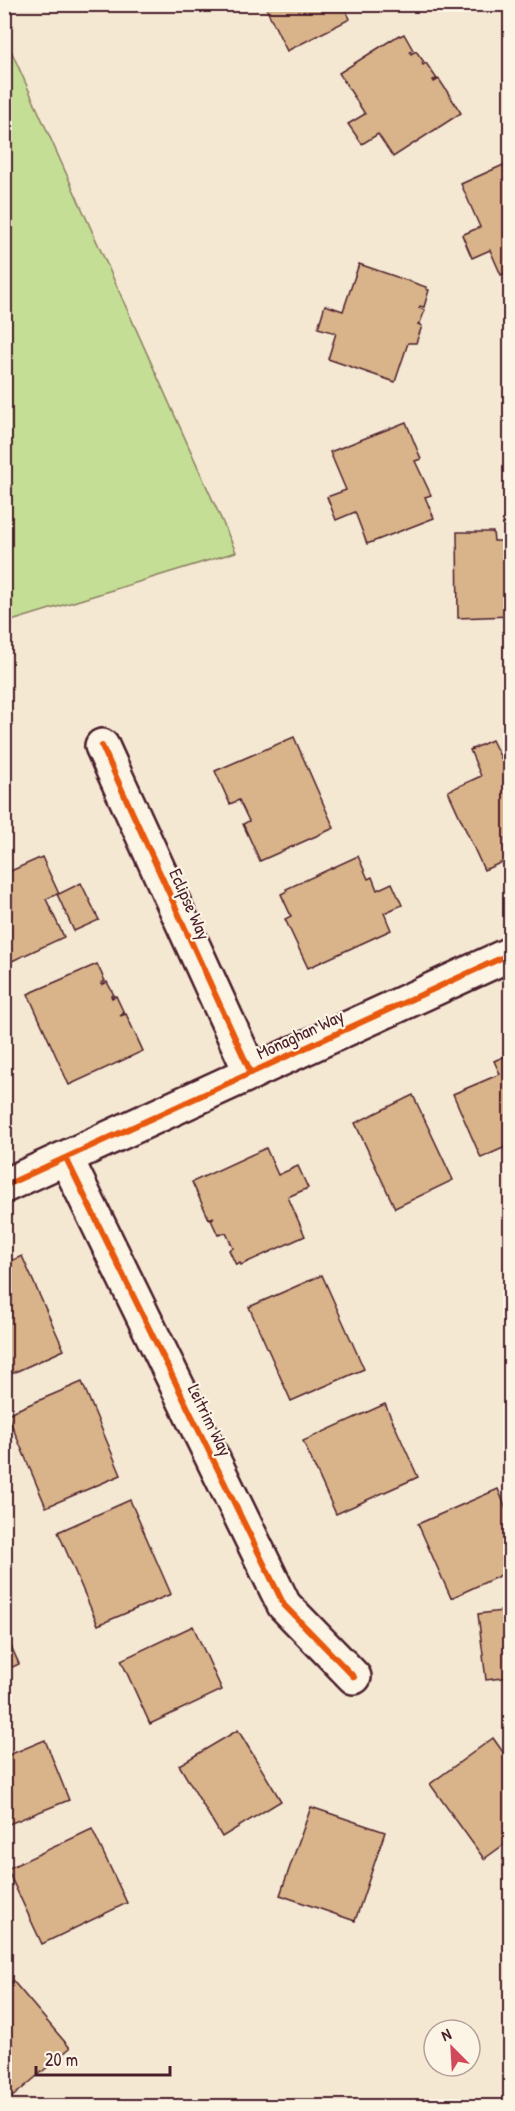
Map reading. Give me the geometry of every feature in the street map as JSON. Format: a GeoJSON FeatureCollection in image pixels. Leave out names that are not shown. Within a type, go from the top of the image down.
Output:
{"type":"FeatureCollection","features":[{"type":"Feature","properties":{"kind":"street","name":"Eclipse Way"},"geometry":{"type":"LineString","coordinates":[[102,746],[251,1073]]}},
{"type":"Feature","properties":{"kind":"street","name":"Monaghan Way"},"geometry":{"type":"LineString","coordinates":[[4,1186],[510,954]]}},
{"type":"Feature","properties":{"kind":"street","name":"Leitrim Way"},"geometry":{"type":"LineString","coordinates":[[66,1158],[284,1605],[354,1677]]}},
{"type":"Feature","properties":{"kind":"green space"},"geometry":{"type":"Polygon","coordinates":[[[5,37],[236,552],[4,623],[5,37]]]}},
{"type":"Feature","properties":{"kind":"building"},"geometry":{"type":"Polygon","coordinates":[[[264,4],[343,4],[350,19],[287,51],[264,4]]]}},
{"type":"Feature","properties":{"kind":"building"},"geometry":{"type":"Polygon","coordinates":[[[404,34],[413,50],[411,54],[416,51],[424,62],[423,65],[426,63],[437,79],[433,80],[434,82],[439,79],[461,113],[393,157],[378,134],[362,144],[348,124],[365,114],[339,73],[404,34]]]}},
{"type":"Feature","properties":{"kind":"building"},"geometry":{"type":"Polygon","coordinates":[[[510,162],[510,271],[501,275],[490,250],[472,258],[462,235],[480,227],[461,184],[510,162]]]}},
{"type":"Feature","properties":{"kind":"building"},"geometry":{"type":"Polygon","coordinates":[[[359,264],[429,290],[424,307],[419,308],[425,310],[418,324],[422,326],[416,343],[408,343],[395,382],[328,359],[336,333],[318,328],[325,305],[343,311],[359,264]]]}},
{"type":"Feature","properties":{"kind":"building"},"geometry":{"type":"Polygon","coordinates":[[[406,422],[421,459],[415,461],[431,495],[425,497],[434,518],[367,544],[355,512],[336,520],[327,497],[346,490],[330,452],[406,422]]]}},
{"type":"Feature","properties":{"kind":"building"},"geometry":{"type":"Polygon","coordinates":[[[457,532],[493,532],[494,541],[510,541],[510,616],[458,618],[457,532]]]}},
{"type":"Feature","properties":{"kind":"building"},"geometry":{"type":"Polygon","coordinates":[[[294,737],[334,828],[260,861],[243,824],[249,821],[239,800],[230,804],[215,771],[294,737]]]}},
{"type":"Feature","properties":{"kind":"building"},"geometry":{"type":"Polygon","coordinates":[[[492,740],[501,758],[510,754],[510,859],[484,870],[448,791],[481,776],[470,750],[492,740]]]}},
{"type":"Feature","properties":{"kind":"building"},"geometry":{"type":"Polygon","coordinates":[[[358,856],[368,879],[372,877],[377,890],[392,883],[402,905],[384,913],[391,930],[308,968],[285,919],[291,916],[281,894],[287,891],[286,889],[358,856]]]}},
{"type":"Feature","properties":{"kind":"building"},"geometry":{"type":"Polygon","coordinates":[[[42,857],[59,894],[81,883],[99,920],[74,931],[57,894],[46,899],[64,937],[12,961],[4,945],[4,874],[42,857]]]}},
{"type":"Feature","properties":{"kind":"building"},"geometry":{"type":"Polygon","coordinates":[[[97,964],[105,981],[101,983],[102,985],[107,982],[114,995],[111,996],[112,998],[116,996],[124,1013],[120,1016],[126,1014],[143,1051],[69,1085],[28,994],[97,964]]]}},
{"type":"Feature","properties":{"kind":"building"},"geometry":{"type":"Polygon","coordinates":[[[510,1054],[510,1145],[481,1158],[453,1094],[500,1074],[494,1061],[510,1054]]]}},
{"type":"Feature","properties":{"kind":"building"},"geometry":{"type":"Polygon","coordinates":[[[413,1095],[453,1180],[395,1208],[355,1123],[413,1095]]]}},
{"type":"Feature","properties":{"kind":"building"},"geometry":{"type":"Polygon","coordinates":[[[266,1148],[278,1175],[298,1166],[308,1188],[288,1197],[305,1236],[241,1265],[240,1263],[236,1265],[229,1250],[233,1248],[226,1233],[218,1235],[211,1220],[214,1217],[209,1219],[192,1182],[266,1148]]]}},
{"type":"Feature","properties":{"kind":"building"},"geometry":{"type":"Polygon","coordinates":[[[22,1256],[64,1350],[4,1377],[4,1264],[22,1256]]]}},
{"type":"Feature","properties":{"kind":"building"},"geometry":{"type":"Polygon","coordinates":[[[322,1275],[364,1369],[291,1401],[249,1307],[322,1275]]]}},
{"type":"Feature","properties":{"kind":"building"},"geometry":{"type":"Polygon","coordinates":[[[82,1382],[121,1475],[46,1507],[7,1414],[82,1382]]]}},
{"type":"Feature","properties":{"kind":"building"},"geometry":{"type":"Polygon","coordinates":[[[385,1404],[418,1477],[336,1514],[303,1441],[385,1404]]]}},
{"type":"Feature","properties":{"kind":"building"},"geometry":{"type":"Polygon","coordinates":[[[498,1489],[510,1518],[510,1571],[451,1598],[418,1524],[498,1489]]]}},
{"type":"Feature","properties":{"kind":"building"},"geometry":{"type":"Polygon","coordinates":[[[130,1500],[171,1594],[98,1625],[58,1532],[130,1500]]]}},
{"type":"Feature","properties":{"kind":"building"},"geometry":{"type":"Polygon","coordinates":[[[510,1610],[510,1677],[486,1680],[478,1614],[510,1610]]]}},
{"type":"Feature","properties":{"kind":"building"},"geometry":{"type":"Polygon","coordinates":[[[193,1626],[222,1690],[150,1724],[121,1660],[193,1626]]]}},
{"type":"Feature","properties":{"kind":"building"},"geometry":{"type":"Polygon","coordinates":[[[11,1646],[19,1664],[4,1671],[4,1649],[11,1646]]]}},
{"type":"Feature","properties":{"kind":"building"},"geometry":{"type":"Polygon","coordinates":[[[4,1679],[11,1696],[4,1699],[4,1679]]]}},
{"type":"Feature","properties":{"kind":"building"},"geometry":{"type":"Polygon","coordinates":[[[238,1730],[281,1801],[222,1837],[179,1765],[238,1730]]]}},
{"type":"Feature","properties":{"kind":"building"},"geometry":{"type":"Polygon","coordinates":[[[493,1738],[510,1762],[510,1840],[484,1859],[430,1784],[493,1738]]]}},
{"type":"Feature","properties":{"kind":"building"},"geometry":{"type":"Polygon","coordinates":[[[45,1740],[69,1800],[4,1826],[4,1757],[45,1740]]]}},
{"type":"Feature","properties":{"kind":"building"},"geometry":{"type":"Polygon","coordinates":[[[311,1807],[385,1832],[355,1921],[280,1895],[311,1807]]]}},
{"type":"Feature","properties":{"kind":"building"},"geometry":{"type":"Polygon","coordinates":[[[92,1829],[127,1903],[42,1944],[7,1869],[92,1829]]]}},
{"type":"Feature","properties":{"kind":"building"},"geometry":{"type":"Polygon","coordinates":[[[13,1981],[70,2048],[10,2099],[4,2092],[4,1989],[13,1981]]]}},
{"type":"Feature","properties":{"kind":"cycle path"},"geometry":{"type":"LineString","coordinates":[[102,746],[251,1073]]}},
{"type":"Feature","properties":{"kind":"cycle path"},"geometry":{"type":"LineString","coordinates":[[4,1186],[510,954]]}},
{"type":"Feature","properties":{"kind":"cycle path"},"geometry":{"type":"LineString","coordinates":[[66,1158],[284,1605],[354,1677]]}}]}
